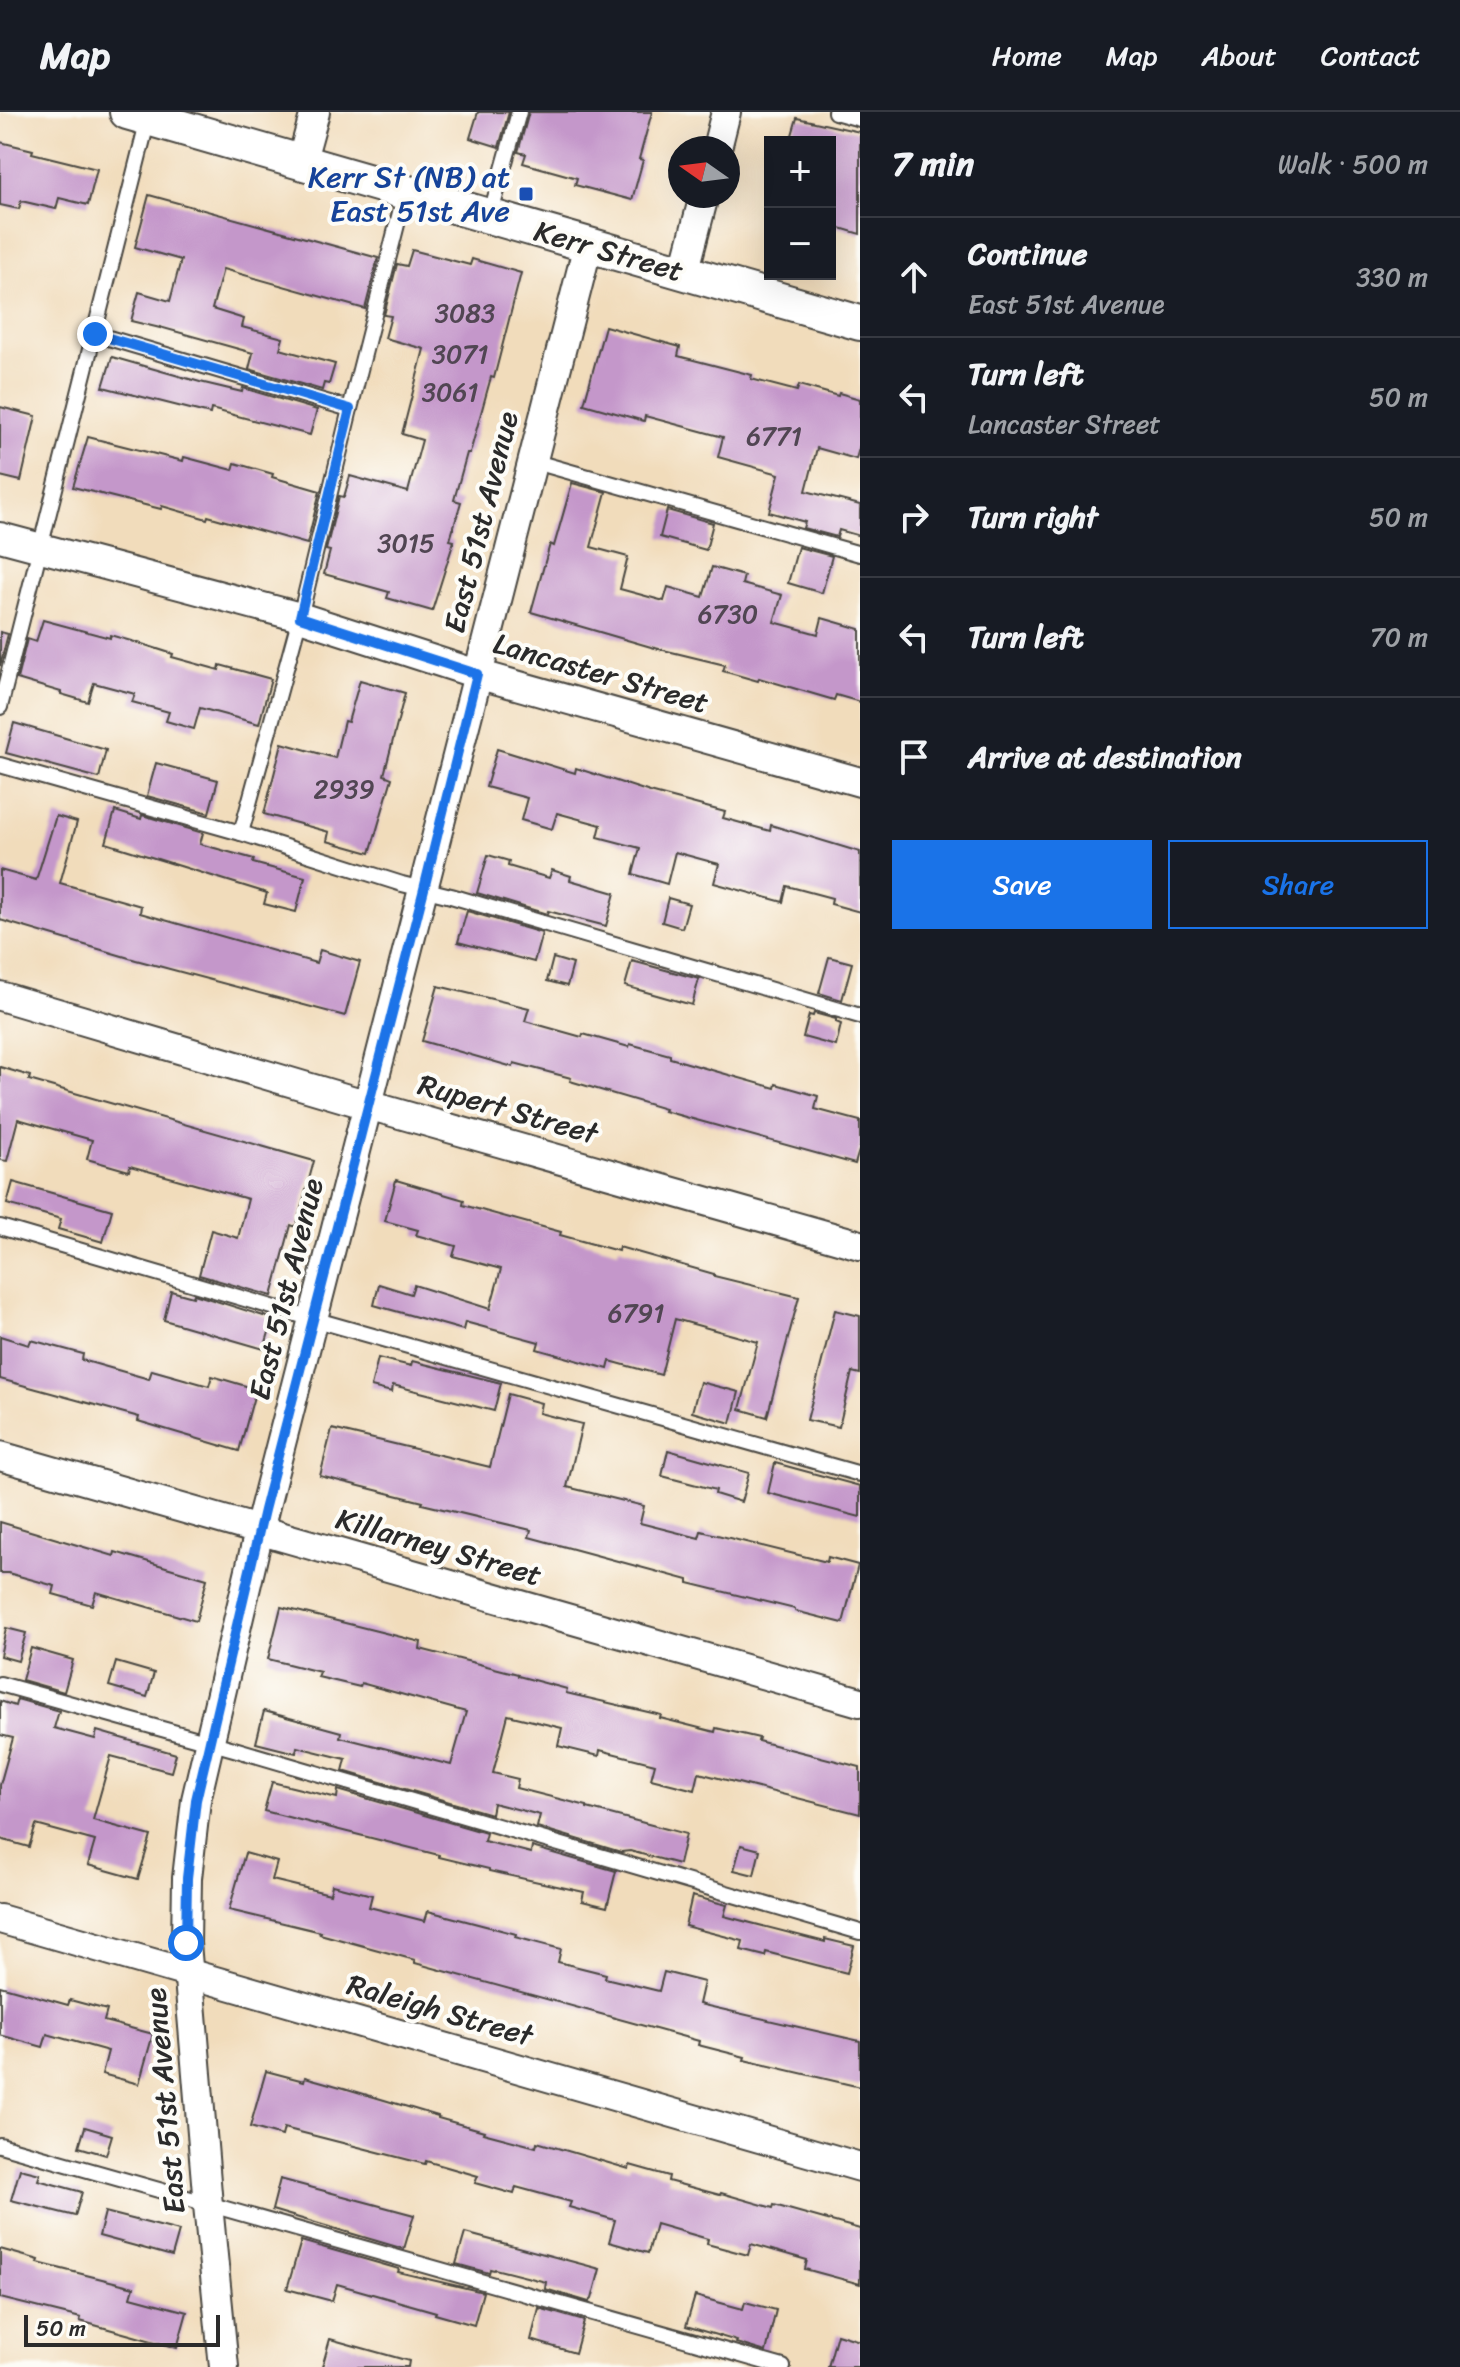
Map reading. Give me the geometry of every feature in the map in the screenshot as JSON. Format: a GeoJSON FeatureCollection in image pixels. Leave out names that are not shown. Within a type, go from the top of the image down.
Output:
{"type":"FeatureCollection","features":[{"type":"Feature","properties":{"kind":"street"},"geometry":{"type":"LineString","coordinates":[[301,163],[315,112]]}},
{"type":"Feature","properties":{"kind":"street"},"geometry":{"type":"LineString","coordinates":[[720,136],[726,112]]}},
{"type":"Feature","properties":{"kind":"street","name":"Kerr Street"},"geometry":{"type":"LineString","coordinates":[[137,115],[860,323]]}},
{"type":"Feature","properties":{"kind":"street"},"geometry":{"type":"LineString","coordinates":[[684,273],[701,208]]}},
{"type":"Feature","properties":{"kind":"street","name":"East 51st Avenue"},"geometry":{"type":"LineString","coordinates":[[224,2367],[188,1973],[187,1878],[196,1800],[259,1531],[588,245]]}},
{"type":"Feature","properties":{"kind":"street","name":"Lancaster Street"},"geometry":{"type":"LineString","coordinates":[[0,537],[300,617],[477,674],[860,782]]}},
{"type":"Feature","properties":{"kind":"street","name":"Rupert Street"},"geometry":{"type":"LineString","coordinates":[[0,996],[860,1245]]}},
{"type":"Feature","properties":{"kind":"street","name":"Killarney Street"},"geometry":{"type":"LineString","coordinates":[[0,1456],[860,1702]]}},
{"type":"Feature","properties":{"kind":"street","name":"Raleigh Street"},"geometry":{"type":"LineString","coordinates":[[0,1919],[860,2167]]}},
{"type":"Feature","properties":{"kind":"lane"},"geometry":{"type":"LineString","coordinates":[[490,216],[519,112]]}},
{"type":"Feature","properties":{"kind":"lane"},"geometry":{"type":"LineString","coordinates":[[835,112],[860,119]]}},
{"type":"Feature","properties":{"kind":"lane"},"geometry":{"type":"LineString","coordinates":[[0,707],[95,334],[137,115]]}},
{"type":"Feature","properties":{"kind":"lane"},"geometry":{"type":"LineString","coordinates":[[241,833],[300,617],[405,193]]}},
{"type":"Feature","properties":{"kind":"lane"},"geometry":{"type":"LineString","coordinates":[[95,334],[350,409]]}},
{"type":"Feature","properties":{"kind":"lane"},"geometry":{"type":"LineString","coordinates":[[532,461],[860,554]]}},
{"type":"Feature","properties":{"kind":"lane"},"geometry":{"type":"LineString","coordinates":[[0,765],[860,1016]]}},
{"type":"Feature","properties":{"kind":"lane"},"geometry":{"type":"LineString","coordinates":[[0,1227],[860,1474]]}},
{"type":"Feature","properties":{"kind":"lane"},"geometry":{"type":"LineString","coordinates":[[0,1684],[210,1742],[860,1932]]}},
{"type":"Feature","properties":{"kind":"lane"},"geometry":{"type":"LineString","coordinates":[[0,2145],[783,2367]]}},
{"type":"Feature","properties":{"kind":"building"},"geometry":{"type":"Polygon","coordinates":[[[478,112],[509,112],[499,147],[470,138],[478,112]]]}},
{"type":"Feature","properties":{"kind":"building"},"geometry":{"type":"Polygon","coordinates":[[[529,112],[652,112],[632,200],[575,185],[577,178],[523,163],[526,154],[518,152],[529,112]]]}},
{"type":"Feature","properties":{"kind":"building"},"geometry":{"type":"Polygon","coordinates":[[[797,118],[860,132],[860,234],[836,227],[836,136],[792,136],[797,118]]]}},
{"type":"Feature","properties":{"kind":"building"},"geometry":{"type":"Polygon","coordinates":[[[0,142],[97,169],[88,205],[59,198],[56,209],[21,201],[19,209],[0,205],[0,142]]]}},
{"type":"Feature","properties":{"kind":"building"},"geometry":{"type":"Polygon","coordinates":[[[149,195],[378,258],[365,309],[223,269],[212,309],[244,319],[242,327],[283,338],[280,349],[335,364],[329,384],[324,383],[322,390],[249,369],[253,353],[131,321],[139,292],[170,301],[181,260],[135,247],[149,195]]]}},
{"type":"Feature","properties":{"kind":"building"},"geometry":{"type":"Polygon","coordinates":[[[412,250],[470,265],[472,259],[521,273],[494,378],[491,377],[454,500],[461,502],[450,540],[454,541],[432,611],[387,598],[389,592],[324,574],[330,551],[326,550],[339,496],[344,497],[350,476],[408,492],[422,440],[402,434],[424,349],[385,338],[391,316],[384,315],[397,264],[407,266],[412,250]]]}},
{"type":"Feature","properties":{"kind":"building"},"geometry":{"type":"Polygon","coordinates":[[[605,326],[680,347],[678,356],[752,375],[751,379],[797,391],[799,385],[860,399],[860,445],[856,459],[817,448],[806,491],[860,505],[860,536],[839,530],[837,537],[803,528],[805,522],[769,512],[779,474],[718,457],[723,437],[645,416],[644,421],[584,404],[605,326]]]}},
{"type":"Feature","properties":{"kind":"building"},"geometry":{"type":"Polygon","coordinates":[[[112,357],[242,392],[243,388],[317,410],[310,435],[211,409],[210,414],[103,387],[112,357]]]}},
{"type":"Feature","properties":{"kind":"building"},"geometry":{"type":"Polygon","coordinates":[[[0,407],[36,416],[21,481],[0,476],[0,407]]]}},
{"type":"Feature","properties":{"kind":"building"},"geometry":{"type":"Polygon","coordinates":[[[88,437],[233,470],[235,463],[320,491],[307,544],[208,516],[207,519],[73,487],[88,437]]]}},
{"type":"Feature","properties":{"kind":"building"},"geometry":{"type":"Polygon","coordinates":[[[572,483],[606,492],[591,547],[628,557],[620,589],[664,601],[668,587],[703,597],[712,567],[744,576],[742,584],[782,595],[774,622],[818,634],[822,618],[860,629],[860,702],[836,695],[834,700],[759,678],[758,681],[723,671],[725,665],[531,612],[550,544],[554,546],[572,483]]]}},
{"type":"Feature","properties":{"kind":"building"},"geometry":{"type":"Polygon","coordinates":[[[667,510],[713,523],[706,550],[660,537],[667,510]]]}},
{"type":"Feature","properties":{"kind":"building"},"geometry":{"type":"Polygon","coordinates":[[[798,547],[832,556],[822,593],[788,583],[798,547]]]}},
{"type":"Feature","properties":{"kind":"building"},"geometry":{"type":"Polygon","coordinates":[[[43,620],[142,644],[173,654],[172,657],[219,670],[220,665],[271,679],[259,724],[200,708],[194,729],[166,721],[169,712],[132,702],[135,694],[94,683],[88,702],[17,679],[27,639],[36,642],[43,620]]]}},
{"type":"Feature","properties":{"kind":"building"},"geometry":{"type":"Polygon","coordinates":[[[0,632],[8,634],[0,666],[0,632]]]}},
{"type":"Feature","properties":{"kind":"building"},"geometry":{"type":"Polygon","coordinates":[[[360,680],[405,693],[384,775],[392,778],[370,853],[327,841],[329,832],[264,814],[282,743],[335,758],[344,721],[348,722],[360,680]]]}},
{"type":"Feature","properties":{"kind":"building"},"geometry":{"type":"Polygon","coordinates":[[[14,723],[106,750],[99,778],[6,753],[14,723]]]}},
{"type":"Feature","properties":{"kind":"building"},"geometry":{"type":"Polygon","coordinates":[[[497,749],[575,773],[576,768],[725,812],[723,818],[770,831],[771,825],[860,852],[860,912],[831,904],[832,898],[787,886],[783,902],[714,883],[719,864],[675,852],[667,884],[633,874],[640,848],[598,837],[601,825],[557,813],[552,829],[521,820],[527,798],[486,787],[497,749]]]}},
{"type":"Feature","properties":{"kind":"building"},"geometry":{"type":"Polygon","coordinates":[[[156,763],[218,780],[209,813],[147,796],[156,763]]]}},
{"type":"Feature","properties":{"kind":"building"},"geometry":{"type":"Polygon","coordinates":[[[115,811],[141,819],[142,815],[203,833],[200,844],[305,877],[296,912],[264,904],[267,893],[106,843],[115,811]]]}},
{"type":"Feature","properties":{"kind":"building"},"geometry":{"type":"Polygon","coordinates":[[[56,816],[77,822],[60,883],[141,906],[140,913],[316,963],[320,950],[360,962],[345,1016],[0,920],[0,870],[36,880],[56,816]]]}},
{"type":"Feature","properties":{"kind":"building"},"geometry":{"type":"Polygon","coordinates":[[[488,855],[509,861],[508,866],[549,878],[552,870],[571,876],[570,880],[615,893],[606,926],[548,911],[547,914],[477,893],[488,855]]]}},
{"type":"Feature","properties":{"kind":"building"},"geometry":{"type":"Polygon","coordinates":[[[668,898],[689,904],[682,928],[662,922],[668,898]]]}},
{"type":"Feature","properties":{"kind":"building"},"geometry":{"type":"Polygon","coordinates":[[[467,911],[542,933],[534,962],[458,942],[467,911]]]}},
{"type":"Feature","properties":{"kind":"building"},"geometry":{"type":"Polygon","coordinates":[[[829,957],[852,963],[842,1000],[819,993],[829,957]]]}},
{"type":"Feature","properties":{"kind":"building"},"geometry":{"type":"Polygon","coordinates":[[[553,958],[573,964],[567,986],[547,981],[553,958]]]}},
{"type":"Feature","properties":{"kind":"building"},"geometry":{"type":"Polygon","coordinates":[[[632,961],[699,979],[692,1005],[625,986],[632,961]]]}},
{"type":"Feature","properties":{"kind":"building"},"geometry":{"type":"Polygon","coordinates":[[[438,986],[529,1008],[525,1021],[582,1037],[583,1034],[629,1047],[630,1044],[775,1088],[776,1084],[818,1096],[815,1109],[860,1121],[860,1147],[855,1164],[664,1111],[570,1081],[571,1078],[514,1063],[513,1067],[422,1041],[438,986]]]}},
{"type":"Feature","properties":{"kind":"building"},"geometry":{"type":"Polygon","coordinates":[[[814,1013],[836,1019],[841,1024],[836,1046],[803,1037],[809,1015],[813,1016],[814,1013]]]}},
{"type":"Feature","properties":{"kind":"building"},"geometry":{"type":"Polygon","coordinates":[[[0,1067],[30,1076],[29,1080],[314,1161],[296,1227],[291,1225],[272,1296],[199,1275],[211,1230],[238,1238],[248,1199],[130,1166],[129,1171],[87,1159],[92,1140],[18,1119],[7,1161],[0,1160],[0,1067]]]}},
{"type":"Feature","properties":{"kind":"building"},"geometry":{"type":"Polygon","coordinates":[[[396,1180],[464,1200],[463,1205],[561,1232],[560,1235],[618,1251],[619,1247],[714,1276],[799,1297],[767,1417],[740,1409],[758,1342],[675,1319],[661,1375],[610,1361],[608,1369],[537,1349],[539,1342],[465,1322],[463,1330],[374,1305],[379,1284],[411,1294],[414,1285],[490,1309],[501,1269],[453,1256],[456,1246],[416,1235],[418,1230],[385,1221],[396,1180]]]}},
{"type":"Feature","properties":{"kind":"building"},"geometry":{"type":"Polygon","coordinates":[[[13,1182],[112,1210],[103,1242],[58,1229],[61,1219],[7,1204],[13,1182]]]}},
{"type":"Feature","properties":{"kind":"building"},"geometry":{"type":"Polygon","coordinates":[[[171,1291],[193,1297],[194,1294],[273,1319],[264,1349],[164,1320],[171,1291]]]}},
{"type":"Feature","properties":{"kind":"building"},"geometry":{"type":"Polygon","coordinates":[[[835,1310],[860,1316],[860,1374],[852,1372],[839,1427],[807,1420],[835,1310]]]}},
{"type":"Feature","properties":{"kind":"building"},"geometry":{"type":"Polygon","coordinates":[[[0,1336],[29,1345],[31,1340],[83,1354],[82,1360],[149,1379],[152,1370],[209,1386],[212,1376],[256,1389],[239,1451],[138,1421],[139,1417],[0,1379],[0,1336]]]}},
{"type":"Feature","properties":{"kind":"building"},"geometry":{"type":"Polygon","coordinates":[[[378,1358],[411,1366],[412,1361],[501,1383],[494,1411],[393,1385],[392,1392],[371,1387],[378,1358]]]}},
{"type":"Feature","properties":{"kind":"building"},"geometry":{"type":"Polygon","coordinates":[[[700,1382],[739,1392],[731,1423],[692,1412],[700,1382]]]}},
{"type":"Feature","properties":{"kind":"building"},"geometry":{"type":"Polygon","coordinates":[[[508,1394],[541,1403],[539,1413],[582,1424],[567,1487],[644,1506],[640,1523],[699,1538],[701,1531],[827,1562],[828,1557],[858,1565],[843,1623],[529,1537],[531,1530],[320,1476],[332,1429],[490,1467],[508,1394]]]}},
{"type":"Feature","properties":{"kind":"building"},"geometry":{"type":"Polygon","coordinates":[[[668,1450],[749,1473],[741,1502],[715,1494],[716,1490],[662,1476],[668,1450]]]}},
{"type":"Feature","properties":{"kind":"building"},"geometry":{"type":"Polygon","coordinates":[[[775,1463],[860,1486],[860,1517],[768,1493],[775,1463]]]}},
{"type":"Feature","properties":{"kind":"building"},"geometry":{"type":"Polygon","coordinates":[[[0,1522],[114,1556],[115,1552],[207,1579],[196,1621],[96,1592],[92,1605],[53,1594],[55,1586],[0,1573],[0,1522]]]}},
{"type":"Feature","properties":{"kind":"building"},"geometry":{"type":"Polygon","coordinates":[[[281,1607],[421,1642],[420,1649],[518,1674],[567,1689],[566,1693],[661,1715],[660,1718],[715,1732],[716,1728],[759,1738],[758,1741],[860,1767],[860,1814],[699,1773],[695,1790],[651,1779],[655,1764],[600,1750],[599,1756],[558,1746],[562,1728],[508,1715],[493,1773],[518,1779],[516,1788],[686,1834],[679,1864],[630,1851],[621,1852],[537,1827],[540,1815],[493,1803],[491,1814],[343,1771],[346,1759],[297,1747],[296,1753],[256,1743],[264,1711],[341,1732],[340,1737],[451,1765],[466,1712],[361,1683],[360,1687],[318,1677],[320,1672],[268,1659],[281,1607]]]}},
{"type":"Feature","properties":{"kind":"building"},"geometry":{"type":"Polygon","coordinates":[[[6,1628],[26,1633],[18,1661],[0,1656],[6,1628]]]}},
{"type":"Feature","properties":{"kind":"building"},"geometry":{"type":"Polygon","coordinates":[[[31,1648],[73,1660],[64,1692],[22,1680],[31,1648]]]}},
{"type":"Feature","properties":{"kind":"building"},"geometry":{"type":"Polygon","coordinates":[[[116,1662],[154,1673],[147,1697],[109,1686],[116,1662]]]}},
{"type":"Feature","properties":{"kind":"building"},"geometry":{"type":"Polygon","coordinates":[[[17,1699],[59,1711],[54,1728],[95,1739],[97,1731],[176,1754],[171,1772],[111,1756],[93,1820],[151,1836],[138,1879],[88,1865],[95,1841],[36,1825],[29,1847],[0,1839],[0,1785],[13,1738],[0,1735],[0,1701],[15,1706],[17,1699]]]}},
{"type":"Feature","properties":{"kind":"building"},"geometry":{"type":"Polygon","coordinates":[[[272,1782],[337,1798],[338,1790],[486,1833],[484,1841],[531,1853],[532,1847],[616,1871],[607,1907],[582,1901],[584,1892],[489,1871],[439,1855],[264,1811],[272,1782]]]}},
{"type":"Feature","properties":{"kind":"building"},"geometry":{"type":"Polygon","coordinates":[[[741,1845],[760,1850],[754,1875],[734,1870],[741,1845]]]}},
{"type":"Feature","properties":{"kind":"building"},"geometry":{"type":"Polygon","coordinates":[[[245,1853],[277,1862],[272,1880],[330,1894],[332,1885],[372,1895],[369,1907],[425,1921],[428,1911],[516,1934],[515,1937],[561,1949],[558,1962],[606,1974],[605,1978],[659,1991],[664,1972],[704,1982],[699,2004],[860,2041],[860,2087],[744,2060],[745,2057],[698,2045],[699,2041],[415,1963],[415,1960],[321,1932],[229,1910],[245,1853]]]}},
{"type":"Feature","properties":{"kind":"building"},"geometry":{"type":"Polygon","coordinates":[[[692,1896],[727,1905],[724,1916],[825,1942],[825,1939],[854,1946],[847,1973],[766,1952],[765,1956],[741,1950],[743,1941],[685,1926],[692,1896]]]}},
{"type":"Feature","properties":{"kind":"building"},"geometry":{"type":"Polygon","coordinates":[[[0,1986],[68,2005],[70,2000],[107,2010],[104,2021],[153,2034],[139,2084],[102,2074],[108,2051],[47,2034],[43,2047],[0,2035],[0,1986]]]}},
{"type":"Feature","properties":{"kind":"building"},"geometry":{"type":"Polygon","coordinates":[[[266,2071],[304,2081],[305,2077],[438,2116],[483,2133],[536,2147],[537,2142],[629,2169],[630,2165],[669,2176],[668,2181],[773,2208],[774,2205],[860,2229],[860,2284],[805,2269],[807,2260],[751,2244],[748,2255],[707,2244],[708,2239],[656,2224],[648,2253],[609,2242],[615,2220],[569,2207],[571,2202],[516,2187],[514,2194],[475,2183],[478,2176],[426,2161],[425,2164],[284,2128],[282,2136],[250,2127],[266,2071]]]}},
{"type":"Feature","properties":{"kind":"building"},"geometry":{"type":"Polygon","coordinates":[[[85,2127],[112,2135],[106,2155],[79,2147],[85,2127]]]}},
{"type":"Feature","properties":{"kind":"building"},"geometry":{"type":"Polygon","coordinates":[[[20,2169],[40,2174],[38,2180],[82,2192],[75,2216],[11,2200],[20,2169]]]}},
{"type":"Feature","properties":{"kind":"building"},"geometry":{"type":"Polygon","coordinates":[[[280,2179],[414,2215],[404,2249],[272,2210],[280,2179]]]}},
{"type":"Feature","properties":{"kind":"building"},"geometry":{"type":"Polygon","coordinates":[[[105,2212],[179,2231],[172,2256],[99,2236],[105,2212]]]}},
{"type":"Feature","properties":{"kind":"building"},"geometry":{"type":"Polygon","coordinates":[[[465,2233],[600,2269],[592,2299],[589,2302],[545,2289],[546,2282],[495,2269],[490,2269],[489,2273],[456,2264],[465,2233]]]}},
{"type":"Feature","properties":{"kind":"building"},"geometry":{"type":"Polygon","coordinates":[[[301,2241],[399,2269],[398,2272],[483,2292],[474,2325],[337,2284],[332,2301],[287,2289],[301,2241]]]}},
{"type":"Feature","properties":{"kind":"building"},"geometry":{"type":"Polygon","coordinates":[[[0,2249],[39,2260],[38,2263],[134,2287],[131,2297],[187,2312],[177,2348],[80,2321],[81,2318],[0,2298],[0,2249]]]}},
{"type":"Feature","properties":{"kind":"building"},"geometry":{"type":"Polygon","coordinates":[[[695,2296],[743,2309],[745,2302],[776,2310],[766,2352],[686,2326],[695,2296]]]}},
{"type":"Feature","properties":{"kind":"building"},"geometry":{"type":"Polygon","coordinates":[[[539,2308],[584,2321],[575,2353],[531,2340],[539,2308]]]}},
{"type":"Feature","properties":{"kind":"building"},"geometry":{"type":"Polygon","coordinates":[[[837,2334],[860,2341],[860,2367],[828,2367],[837,2334]]]}},
{"type":"Feature","properties":{"kind":"building"},"geometry":{"type":"Polygon","coordinates":[[[330,2339],[409,2361],[408,2367],[322,2367],[330,2339]]]}},
{"type":"Feature","properties":{"kind":"place","name":"Kerr St (NB) at East 51st Ave"},"geometry":{"type":"Point","coordinates":[526,194]}},
{"type":"Feature","properties":{"kind":"route"},"geometry":{"type":"LineString","coordinates":[[95,334],[350,409],[300,617],[477,674],[264,1510],[196,1800],[187,1878],[186,1943]]}}]}
